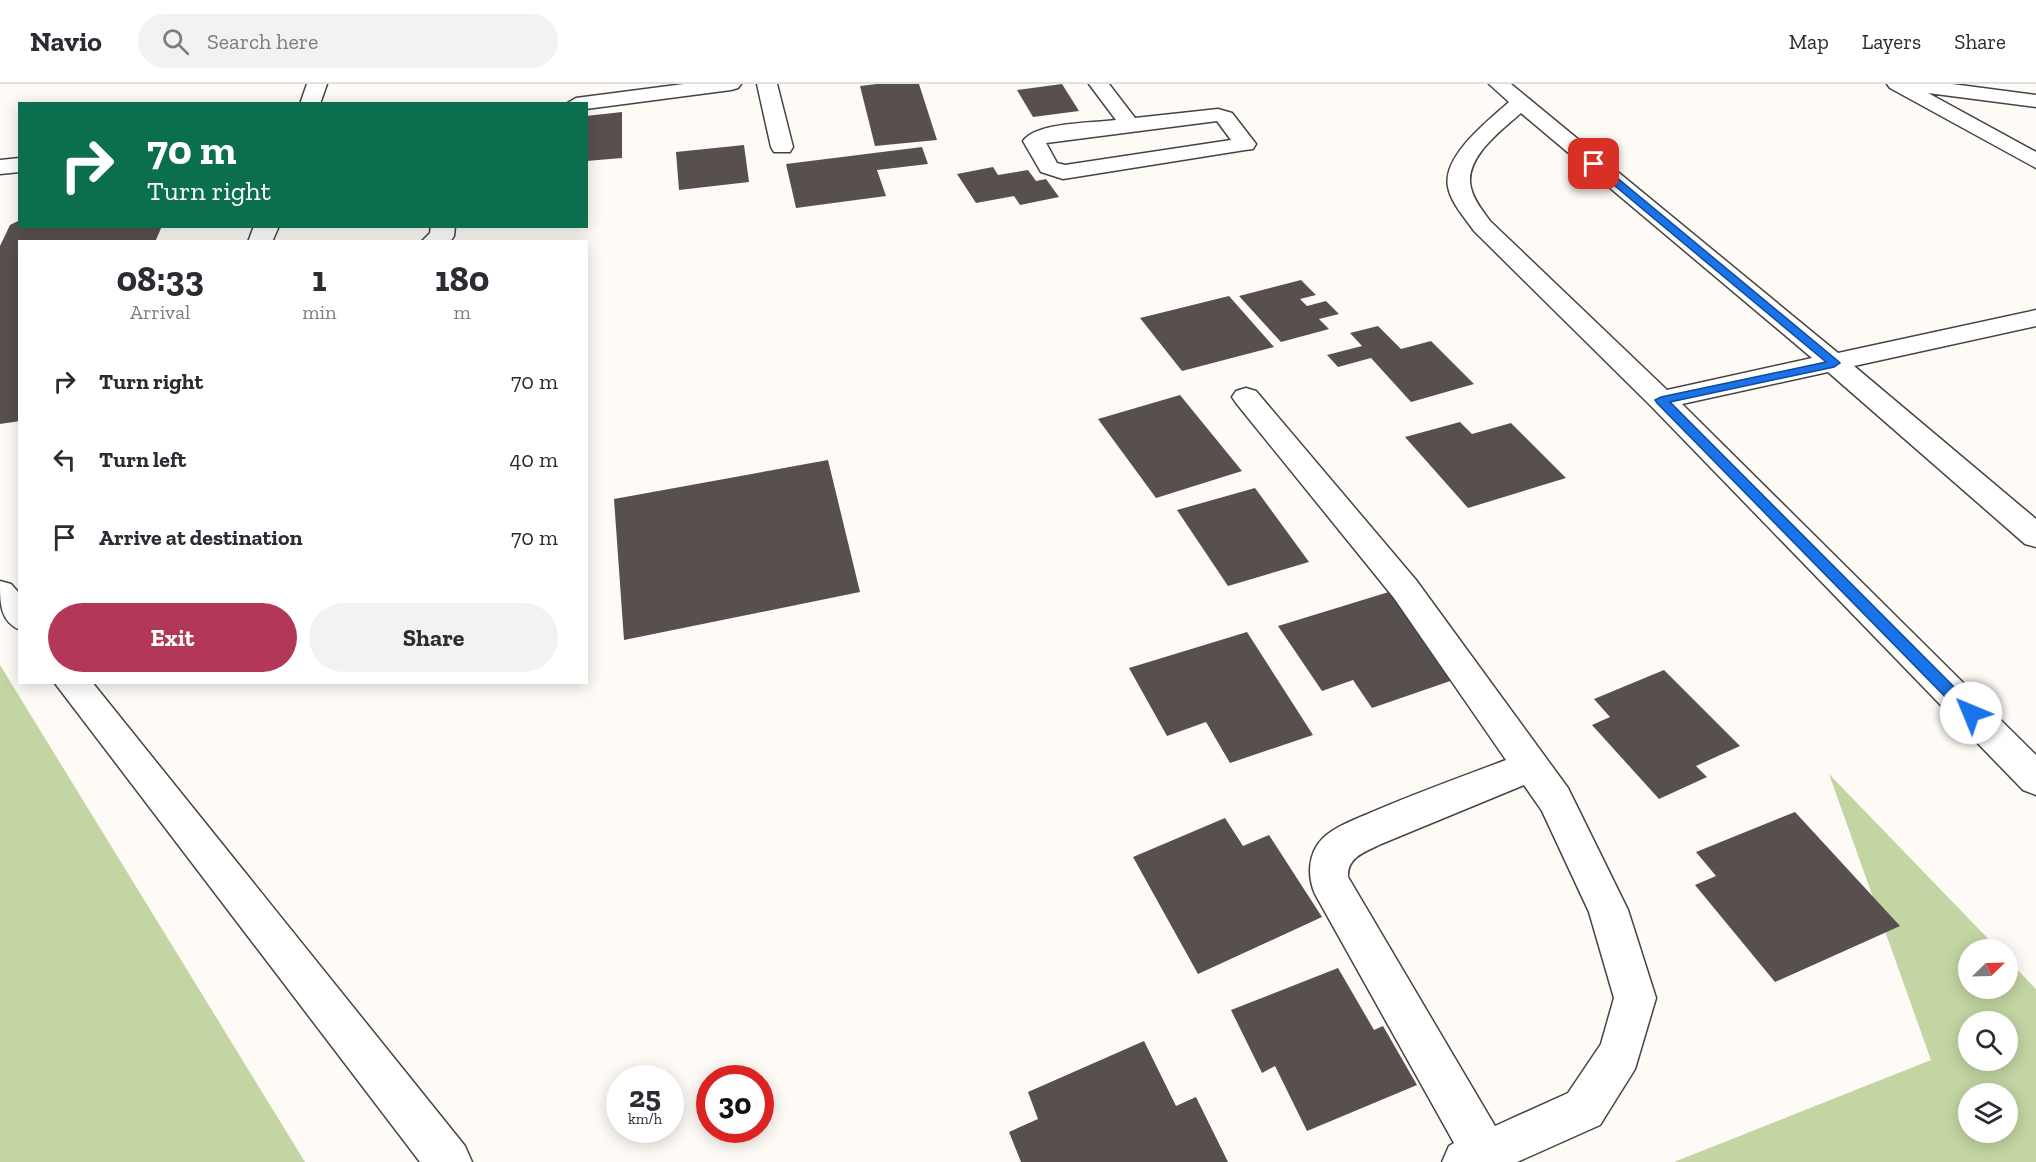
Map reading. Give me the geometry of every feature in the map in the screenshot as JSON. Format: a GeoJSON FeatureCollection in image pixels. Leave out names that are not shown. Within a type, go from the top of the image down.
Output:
{"type":"FeatureCollection","features":[{"type":"Feature","properties":{"kind":"street"},"geometry":{"type":"LineString","coordinates":[[311,102],[316,84]]}},
{"type":"Feature","properties":{"kind":"street"},"geometry":{"type":"LineString","coordinates":[[585,102],[637,90],[731,84]]}},
{"type":"Feature","properties":{"kind":"street"},"geometry":{"type":"LineString","coordinates":[[767,84],[782,147]]}},
{"type":"Feature","properties":{"kind":"street"},"geometry":{"type":"LineString","coordinates":[[1099,84],[1129,124]]}},
{"type":"Feature","properties":{"kind":"street"},"geometry":{"type":"LineString","coordinates":[[1499,84],[1834,363],[2036,536]]}},
{"type":"Feature","properties":{"kind":"street"},"geometry":{"type":"LineString","coordinates":[[1897,84],[2036,161]]}},
{"type":"Feature","properties":{"kind":"street"},"geometry":{"type":"LineString","coordinates":[[1909,84],[2036,101]]}},
{"type":"Feature","properties":{"kind":"street"},"geometry":{"type":"LineString","coordinates":[[1521,102],[1469,152],[1460,172],[1458,184],[1464,199],[1482,226],[1661,400],[2036,779]]}},
{"type":"Feature","properties":{"kind":"street"},"geometry":{"type":"LineString","coordinates":[[1218,115],[1225,117],[1245,144],[1063,172],[1049,167],[1034,141],[1042,135],[1129,124],[1218,115]]}},
{"type":"Feature","properties":{"kind":"street"},"geometry":{"type":"LineString","coordinates":[[0,167],[18,165]]}},
{"type":"Feature","properties":{"kind":"street"},"geometry":{"type":"LineString","coordinates":[[436,240],[442,236],[443,228]]}},
{"type":"Feature","properties":{"kind":"street"},"geometry":{"type":"LineString","coordinates":[[1661,400],[2036,318]]}},
{"type":"Feature","properties":{"kind":"street"},"geometry":{"type":"LineString","coordinates":[[1246,397],[1405,589],[1532,766],[1555,800],[1608,910],[1635,998],[1620,1054],[1584,1109],[1475,1157],[1329,881],[1327,867],[1337,849],[1368,832],[1532,766]]}},
{"type":"Feature","properties":{"kind":"street"},"geometry":{"type":"LineString","coordinates":[[0,593],[18,615]]}},
{"type":"Feature","properties":{"kind":"street"},"geometry":{"type":"LineString","coordinates":[[73,684],[449,1162]]}},
{"type":"Feature","properties":{"kind":"green space"},"geometry":{"type":"Polygon","coordinates":[[[0,665],[305,1162],[0,1162],[0,665]]]}},
{"type":"Feature","properties":{"kind":"green space"},"geometry":{"type":"Polygon","coordinates":[[[1829,774],[1988,939],[1958,939],[1958,999],[2018,999],[2018,970],[2036,989],[2036,1162],[1674,1162],[1931,1060],[1829,774]]]}},
{"type":"Feature","properties":{"kind":"building"},"geometry":{"type":"Polygon","coordinates":[[[919,84],[937,140],[875,146],[860,86],[919,84]]]}},
{"type":"Feature","properties":{"kind":"building"},"geometry":{"type":"Polygon","coordinates":[[[1062,84],[1079,111],[1033,117],[1017,90],[1062,84]]]}},
{"type":"Feature","properties":{"kind":"building"},"geometry":{"type":"Polygon","coordinates":[[[622,112],[622,158],[588,161],[588,116],[622,112]]]}},
{"type":"Feature","properties":{"kind":"building"},"geometry":{"type":"Polygon","coordinates":[[[744,145],[749,182],[679,190],[676,152],[744,145]]]}},
{"type":"Feature","properties":{"kind":"building"},"geometry":{"type":"Polygon","coordinates":[[[922,147],[928,164],[877,170],[886,196],[796,208],[786,164],[922,147]]]}},
{"type":"Feature","properties":{"kind":"building"},"geometry":{"type":"Polygon","coordinates":[[[993,167],[998,175],[1028,170],[1036,181],[1046,179],[1059,197],[1020,205],[1014,196],[976,203],[957,174],[993,167]]]}},
{"type":"Feature","properties":{"kind":"building"},"geometry":{"type":"Polygon","coordinates":[[[18,221],[18,228],[161,228],[156,240],[18,240],[18,421],[0,424],[0,246],[10,225],[18,221]]]}},
{"type":"Feature","properties":{"kind":"building"},"geometry":{"type":"Polygon","coordinates":[[[1301,280],[1316,295],[1300,299],[1307,306],[1326,301],[1339,314],[1319,319],[1329,329],[1281,342],[1239,296],[1301,280]]]}},
{"type":"Feature","properties":{"kind":"building"},"geometry":{"type":"Polygon","coordinates":[[[1229,296],[1274,347],[1182,371],[1140,318],[1229,296]]]}},
{"type":"Feature","properties":{"kind":"building"},"geometry":{"type":"Polygon","coordinates":[[[1378,326],[1401,349],[1431,341],[1474,384],[1411,402],[1371,358],[1338,367],[1327,355],[1362,346],[1350,333],[1378,326]]]}},
{"type":"Feature","properties":{"kind":"building"},"geometry":{"type":"Polygon","coordinates":[[[1180,395],[1242,471],[1156,498],[1098,419],[1180,395]]]}},
{"type":"Feature","properties":{"kind":"building"},"geometry":{"type":"Polygon","coordinates":[[[1460,422],[1472,434],[1511,423],[1566,478],[1468,508],[1405,437],[1460,422]]]}},
{"type":"Feature","properties":{"kind":"building"},"geometry":{"type":"Polygon","coordinates":[[[828,460],[860,592],[624,640],[614,499],[828,460]]]}},
{"type":"Feature","properties":{"kind":"building"},"geometry":{"type":"Polygon","coordinates":[[[1255,488],[1309,562],[1228,586],[1177,510],[1255,488]]]}},
{"type":"Feature","properties":{"kind":"building"},"geometry":{"type":"Polygon","coordinates":[[[1392,591],[1459,678],[1372,708],[1353,680],[1322,691],[1278,626],[1392,591]]]}},
{"type":"Feature","properties":{"kind":"building"},"geometry":{"type":"Polygon","coordinates":[[[1247,632],[1313,735],[1230,763],[1206,722],[1167,736],[1129,668],[1247,632]]]}},
{"type":"Feature","properties":{"kind":"building"},"geometry":{"type":"Polygon","coordinates":[[[1664,670],[1740,746],[1696,766],[1707,777],[1659,799],[1592,725],[1610,717],[1594,699],[1664,670]]]}},
{"type":"Feature","properties":{"kind":"building"},"geometry":{"type":"Polygon","coordinates":[[[1795,812],[1900,926],[1775,982],[1695,885],[1716,876],[1696,852],[1795,812]]]}},
{"type":"Feature","properties":{"kind":"building"},"geometry":{"type":"Polygon","coordinates":[[[1225,818],[1243,846],[1269,835],[1322,917],[1198,974],[1133,857],[1225,818]]]}},
{"type":"Feature","properties":{"kind":"building"},"geometry":{"type":"Polygon","coordinates":[[[1338,968],[1374,1030],[1383,1026],[1417,1085],[1307,1131],[1275,1066],[1262,1073],[1231,1010],[1338,968]]]}},
{"type":"Feature","properties":{"kind":"building"},"geometry":{"type":"Polygon","coordinates":[[[1144,1041],[1176,1106],[1196,1097],[1228,1162],[1021,1162],[1009,1132],[1038,1119],[1028,1092],[1144,1041]]]}},
{"type":"Feature","properties":{"kind":"route"},"geometry":{"type":"LineString","coordinates":[[1594,164],[1834,363],[1661,400],[1971,713]]}}]}
